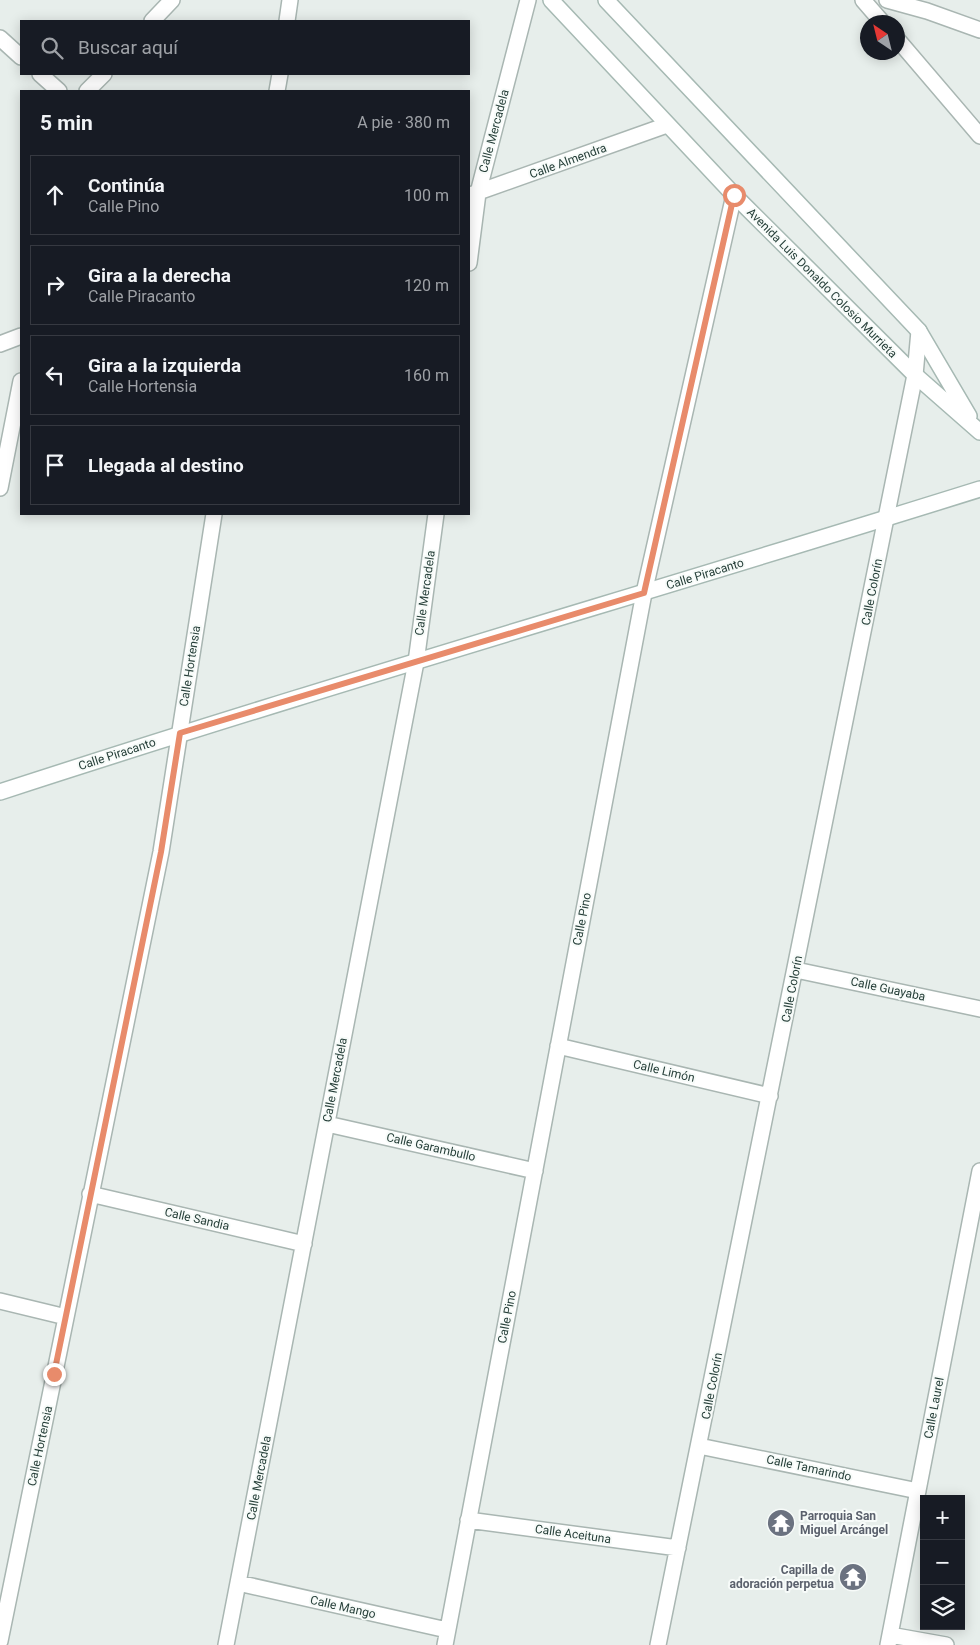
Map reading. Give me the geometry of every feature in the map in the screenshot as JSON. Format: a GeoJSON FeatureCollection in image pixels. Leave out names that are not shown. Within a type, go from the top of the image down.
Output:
{"type":"FeatureCollection","features":[{"type":"Feature","properties":{"kind":"street"},"geometry":{"type":"LineString","coordinates":[[153,20],[172,0]]}},
{"type":"Feature","properties":{"kind":"street"},"geometry":{"type":"LineString","coordinates":[[287,20],[290,0]]}},
{"type":"Feature","properties":{"kind":"street","name":"Calle Mercadela"},"geometry":{"type":"LineString","coordinates":[[470,246],[473,194],[528,0]]}},
{"type":"Feature","properties":{"kind":"street","name":"Avenida Luis Donaldo Colosio Murrieta"},"geometry":{"type":"LineString","coordinates":[[551,0],[734,195],[915,375],[978,430]]}},
{"type":"Feature","properties":{"kind":"street","name":"Avenida Luis Donaldo Colosio Murrieta"},"geometry":{"type":"LineString","coordinates":[[606,0],[919,331],[978,430]]}},
{"type":"Feature","properties":{"kind":"street"},"geometry":{"type":"LineString","coordinates":[[863,0],[876,15]]}},
{"type":"Feature","properties":{"kind":"street"},"geometry":{"type":"LineString","coordinates":[[887,0],[980,30]]}},
{"type":"Feature","properties":{"kind":"street"},"geometry":{"type":"LineString","coordinates":[[0,39],[20,56]]}},
{"type":"Feature","properties":{"kind":"street"},"geometry":{"type":"LineString","coordinates":[[905,48],[980,136]]}},
{"type":"Feature","properties":{"kind":"street"},"geometry":{"type":"LineString","coordinates":[[41,75],[58,90]]}},
{"type":"Feature","properties":{"kind":"street"},"geometry":{"type":"LineString","coordinates":[[88,90],[103,75]]}},
{"type":"Feature","properties":{"kind":"street"},"geometry":{"type":"LineString","coordinates":[[277,90],[280,75]]}},
{"type":"Feature","properties":{"kind":"street","name":"Calle Almendra"},"geometry":{"type":"LineString","coordinates":[[473,194],[667,125]]}},
{"type":"Feature","properties":{"kind":"street","name":"Calle Pino"},"geometry":{"type":"LineString","coordinates":[[446,1638],[644,593],[734,195]]}},
{"type":"Feature","properties":{"kind":"street","name":"Calle Colorín"},"geometry":{"type":"LineString","coordinates":[[658,1645],[915,375],[919,331]]}},
{"type":"Feature","properties":{"kind":"street"},"geometry":{"type":"LineString","coordinates":[[0,344],[20,336]]}},
{"type":"Feature","properties":{"kind":"street"},"geometry":{"type":"LineString","coordinates":[[0,488],[20,386]]}},
{"type":"Feature","properties":{"kind":"street","name":"Calle Piracanto"},"geometry":{"type":"LineString","coordinates":[[0,792],[180,733],[980,489]]}},
{"type":"Feature","properties":{"kind":"street","name":"Calle Hortensia"},"geometry":{"type":"LineString","coordinates":[[0,1642],[161,852],[214,515]]}},
{"type":"Feature","properties":{"kind":"street","name":"Calle Mercadela"},"geometry":{"type":"LineString","coordinates":[[226,1645],[416,662],[436,515]]}},
{"type":"Feature","properties":{"kind":"street","name":"Calle Guayaba"},"geometry":{"type":"LineString","coordinates":[[796,970],[980,1009]]}},
{"type":"Feature","properties":{"kind":"street","name":"Calle Limón"},"geometry":{"type":"LineString","coordinates":[[558,1046],[770,1096]]}},
{"type":"Feature","properties":{"kind":"street","name":"Calle Garambullo"},"geometry":{"type":"LineString","coordinates":[[327,1124],[535,1171]]}},
{"type":"Feature","properties":{"kind":"street","name":"Calle Laurel"},"geometry":{"type":"LineString","coordinates":[[889,1640],[980,1176]]}},
{"type":"Feature","properties":{"kind":"street","name":"Calle Sandia"},"geometry":{"type":"LineString","coordinates":[[90,1194],[304,1244]]}},
{"type":"Feature","properties":{"kind":"street"},"geometry":{"type":"LineString","coordinates":[[0,1301],[66,1317]]}},
{"type":"Feature","properties":{"kind":"street","name":"Calle Tamarindo"},"geometry":{"type":"LineString","coordinates":[[699,1446],[918,1491]]}},
{"type":"Feature","properties":{"kind":"street","name":"Calle Aceituna"},"geometry":{"type":"LineString","coordinates":[[468,1520],[678,1548]]}},
{"type":"Feature","properties":{"kind":"street","name":"Calle Mango"},"geometry":{"type":"LineString","coordinates":[[238,1583],[446,1638]]}},
{"type":"Feature","properties":{"kind":"street"},"geometry":{"type":"LineString","coordinates":[[889,1640],[946,1645]]}},
{"type":"Feature","properties":{"kind":"place","name":"Parroquia San Miguel Arcángel"},"geometry":{"type":"Point","coordinates":[781,1523]}},
{"type":"Feature","properties":{"kind":"place","name":"Capilla de adoración perpetua"},"geometry":{"type":"Point","coordinates":[853,1577]}},
{"type":"Feature","properties":{"kind":"route"},"geometry":{"type":"LineString","coordinates":[[54,1374],[161,852],[180,733],[644,593],[734,195]]}}]}
